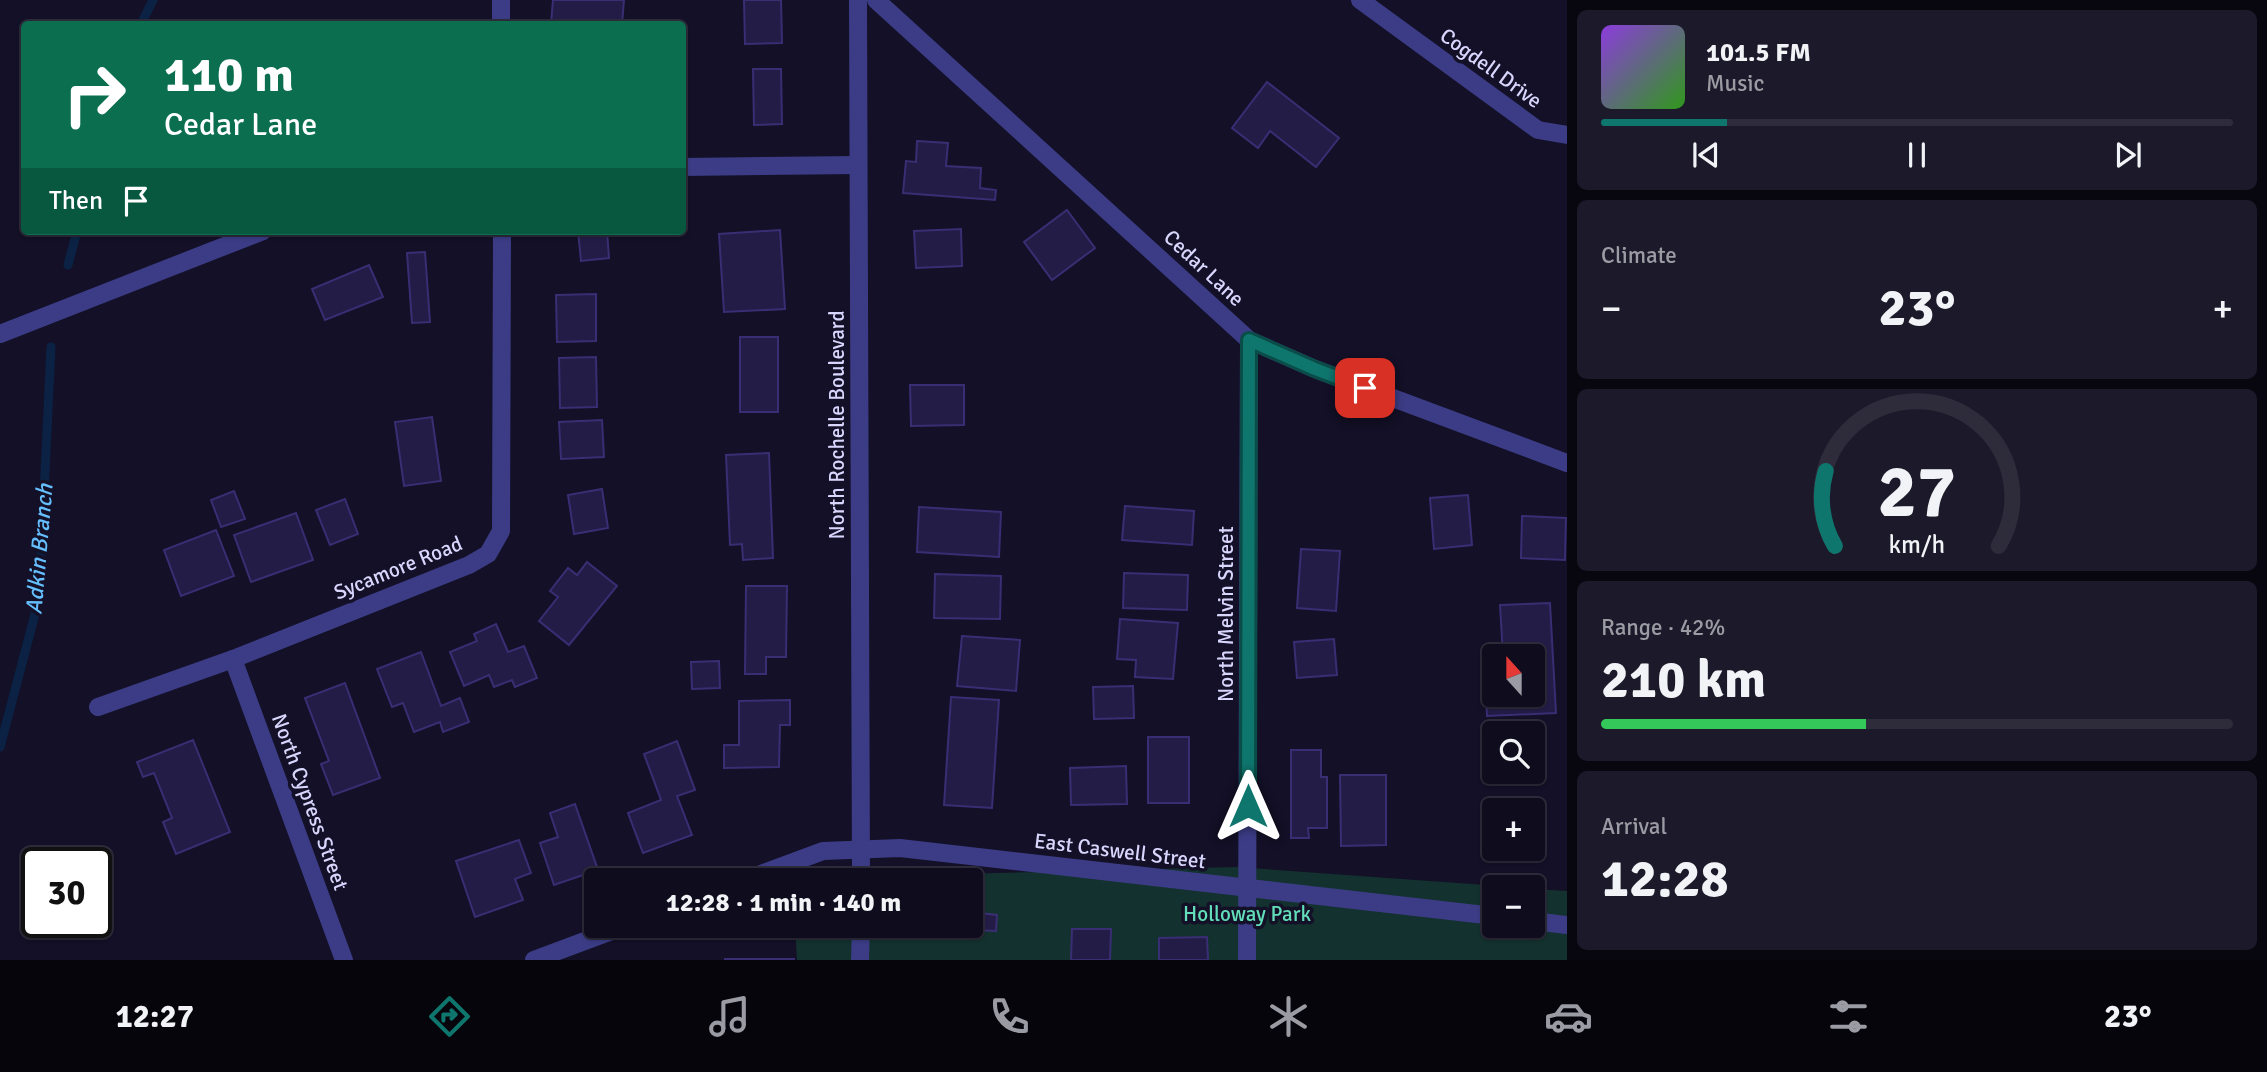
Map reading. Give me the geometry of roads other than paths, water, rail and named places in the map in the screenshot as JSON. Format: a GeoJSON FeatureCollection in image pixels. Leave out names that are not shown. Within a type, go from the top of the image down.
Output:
{"type":"FeatureCollection","features":[{"type":"Feature","properties":{"kind":"street"},"geometry":{"type":"LineString","coordinates":[[501,0],[501,21]]}},
{"type":"Feature","properties":{"kind":"street","name":"North Rochelle Boulevard"},"geometry":{"type":"LineString","coordinates":[[858,0],[861,868]]}},
{"type":"Feature","properties":{"kind":"street","name":"Cedar Lane"},"geometry":{"type":"LineString","coordinates":[[876,0],[1249,340],[1315,369],[1567,463]]}},
{"type":"Feature","properties":{"kind":"street","name":"Cogdell Drive"},"geometry":{"type":"LineString","coordinates":[[1360,0],[1538,130],[1567,135]]}},
{"type":"Feature","properties":{"kind":"street"},"geometry":{"type":"LineString","coordinates":[[686,167],[858,165]]}},
{"type":"Feature","properties":{"kind":"street"},"geometry":{"type":"LineString","coordinates":[[0,334],[253,235]]}},
{"type":"Feature","properties":{"kind":"street","name":"Sycamore Road"},"geometry":{"type":"LineString","coordinates":[[98,707],[233,659],[469,565],[488,554],[501,531],[502,235]]}},
{"type":"Feature","properties":{"kind":"street","name":"North Melvin Street"},"geometry":{"type":"LineString","coordinates":[[1247,960],[1249,340]]}},
{"type":"Feature","properties":{"kind":"street","name":"North Cypress Street"},"geometry":{"type":"LineString","coordinates":[[233,659],[344,960]]}},
{"type":"Feature","properties":{"kind":"street","name":"East Caswell Street"},"geometry":{"type":"LineString","coordinates":[[777,868],[823,851],[900,848],[1482,915]]}},
{"type":"Feature","properties":{"kind":"street"},"geometry":{"type":"LineString","coordinates":[[1545,922],[1567,925]]}},
{"type":"Feature","properties":{"kind":"street"},"geometry":{"type":"LineString","coordinates":[[534,960],[593,938]]}},
{"type":"Feature","properties":{"kind":"street"},"geometry":{"type":"LineString","coordinates":[[860,960],[861,938]]}},
{"type":"Feature","properties":{"kind":"waterway","name":"Adkin Branch"},"geometry":{"type":"LineString","coordinates":[[142,21],[153,0]]}},
{"type":"Feature","properties":{"kind":"waterway","name":"Adkin Branch"},"geometry":{"type":"LineString","coordinates":[[68,265],[76,235]]}},
{"type":"Feature","properties":{"kind":"waterway","name":"Adkin Branch"},"geometry":{"type":"LineString","coordinates":[[0,747],[39,599],[51,347]]}},
{"type":"Feature","properties":{"kind":"park label","name":"Holloway Park"},"geometry":{"type":"Point","coordinates":[1247,914]}}]}
